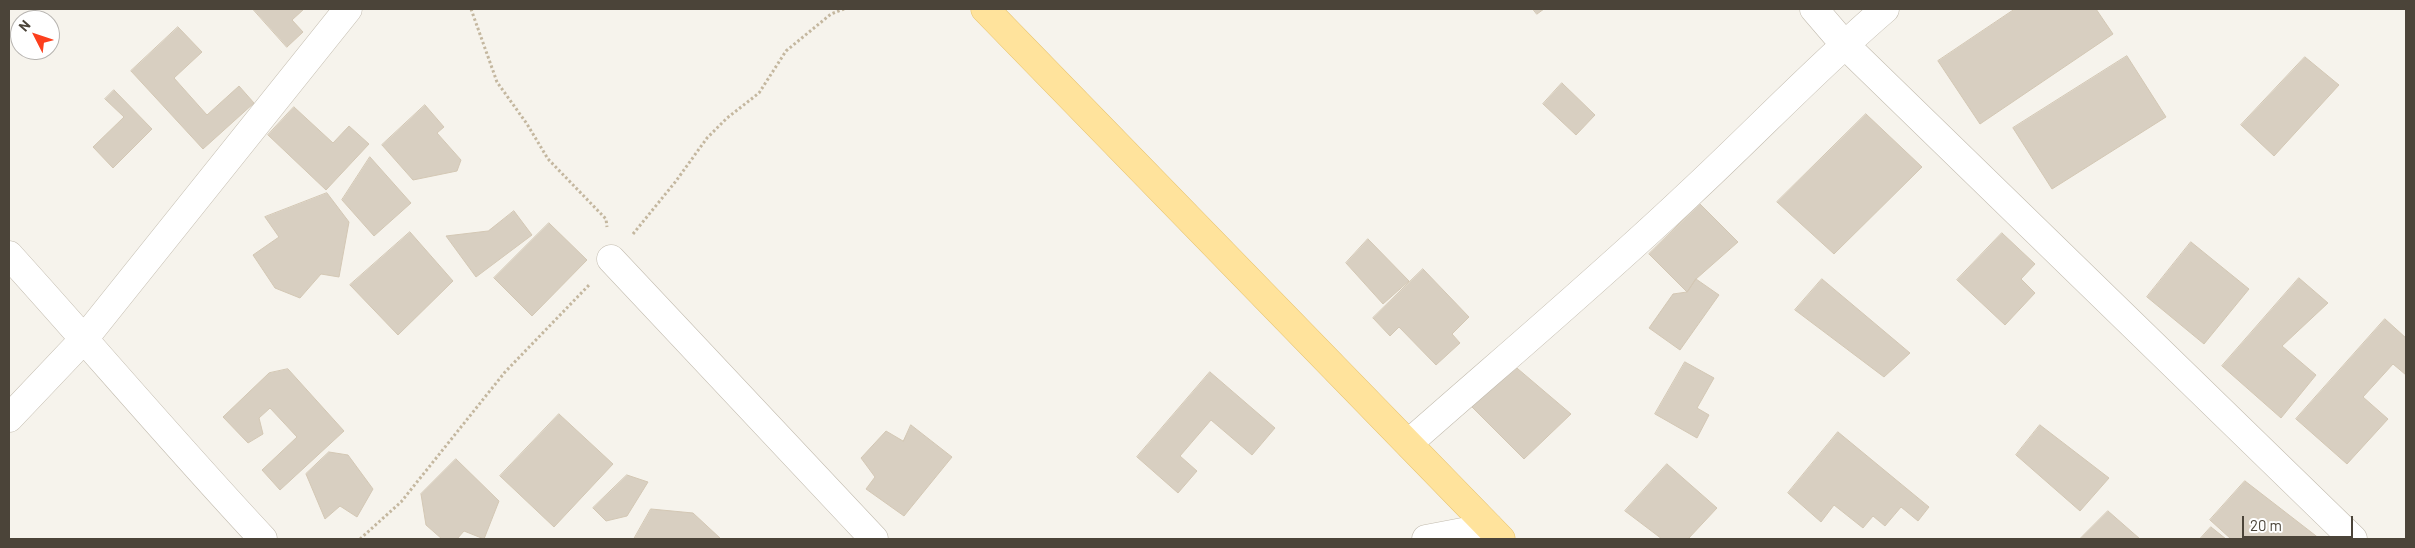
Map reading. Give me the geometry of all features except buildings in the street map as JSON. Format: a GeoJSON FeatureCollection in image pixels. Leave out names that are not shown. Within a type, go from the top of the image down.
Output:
{"type":"FeatureCollection","features":[{"type":"Feature","properties":{"kind":"main road"},"geometry":{"type":"LineString","coordinates":[[985,9],[1495,533]]}},
{"type":"Feature","properties":{"kind":"street"},"geometry":{"type":"LineString","coordinates":[[9,418],[84,339],[348,9]]}},
{"type":"Feature","properties":{"kind":"street"},"geometry":{"type":"LineString","coordinates":[[1814,9],[1844,44],[2353,539]]}},
{"type":"Feature","properties":{"kind":"street"},"geometry":{"type":"LineString","coordinates":[[1409,443],[1631,249],[1844,44],[1885,9]]}},
{"type":"Feature","properties":{"kind":"street"},"geometry":{"type":"LineString","coordinates":[[9,255],[198,470],[262,539]]}},
{"type":"Feature","properties":{"kind":"street"},"geometry":{"type":"LineString","coordinates":[[611,260],[874,539]]}},
{"type":"Feature","properties":{"kind":"street"},"geometry":{"type":"LineString","coordinates":[[1426,539],[1495,533]]}},
{"type":"Feature","properties":{"kind":"path"},"geometry":{"type":"LineString","coordinates":[[471,9],[497,82],[527,124],[548,159],[606,219],[611,260]]}}]}
